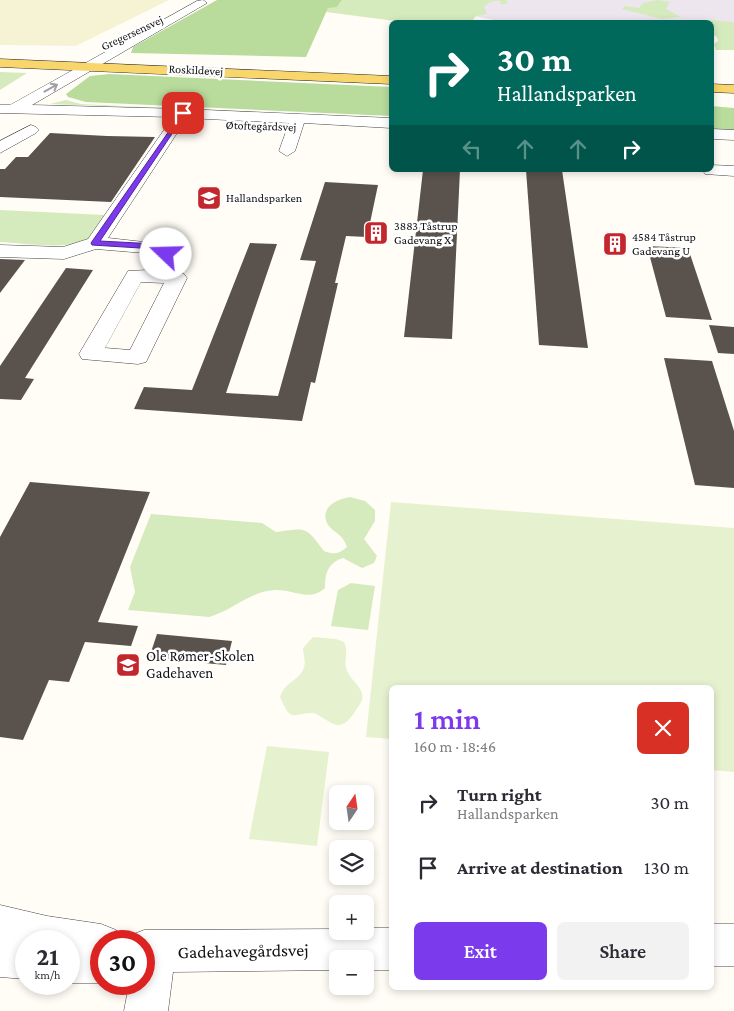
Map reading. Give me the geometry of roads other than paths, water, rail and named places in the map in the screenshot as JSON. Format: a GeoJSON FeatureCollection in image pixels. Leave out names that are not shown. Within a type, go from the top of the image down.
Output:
{"type":"FeatureCollection","features":[{"type":"Feature","properties":{"kind":"main road","name":"Roskildevej"},"geometry":{"type":"LineString","coordinates":[[0,55],[85,62],[389,80]]}},
{"type":"Feature","properties":{"kind":"main road","name":"Roskildevej"},"geometry":{"type":"LineString","coordinates":[[104,58],[389,72]]}},
{"type":"Feature","properties":{"kind":"main road","name":"Roskildevej"},"geometry":{"type":"LineString","coordinates":[[0,63],[64,65],[85,62]]}},
{"type":"Feature","properties":{"kind":"main road"},"geometry":{"type":"LineString","coordinates":[[714,88],[734,89]]}},
{"type":"Feature","properties":{"kind":"main road"},"geometry":{"type":"LineString","coordinates":[[714,96],[734,97]]}},
{"type":"Feature","properties":{"kind":"street","name":"Gregersensvej"},"geometry":{"type":"LineString","coordinates":[[85,62],[104,58],[204,1]]}},
{"type":"Feature","properties":{"kind":"street","name":"Gregersensvej"},"geometry":{"type":"LineString","coordinates":[[85,62],[126,34],[204,1]]}},
{"type":"Feature","properties":{"kind":"street"},"geometry":{"type":"LineString","coordinates":[[4,112],[85,62]]}},
{"type":"Feature","properties":{"kind":"street"},"geometry":{"type":"LineString","coordinates":[[38,78],[64,65]]}},
{"type":"Feature","properties":{"kind":"street","name":"Øtoftegårdsvej"},"geometry":{"type":"LineString","coordinates":[[4,112],[31,116],[180,118],[297,123],[389,123]]}},
{"type":"Feature","properties":{"kind":"street"},"geometry":{"type":"LineString","coordinates":[[95,243],[180,118]]}},
{"type":"Feature","properties":{"kind":"street"},"geometry":{"type":"LineString","coordinates":[[287,151],[297,123]]}},
{"type":"Feature","properties":{"kind":"street","name":"Øtoftegårdsvej"},"geometry":{"type":"LineString","coordinates":[[297,123],[389,132]]}},
{"type":"Feature","properties":{"kind":"street"},"geometry":{"type":"LineString","coordinates":[[0,148],[30,130]]}},
{"type":"Feature","properties":{"kind":"street"},"geometry":{"type":"LineString","coordinates":[[714,134],[734,136]]}},
{"type":"Feature","properties":{"kind":"street"},"geometry":{"type":"LineString","coordinates":[[714,138],[734,136]]}},
{"type":"Feature","properties":{"kind":"street"},"geometry":{"type":"LineString","coordinates":[[714,170],[734,171]]}},
{"type":"Feature","properties":{"kind":"street"},"geometry":{"type":"LineString","coordinates":[[0,252],[64,253],[95,243],[164,249],[166,254],[155,277]]}},
{"type":"Feature","properties":{"kind":"street"},"geometry":{"type":"LineString","coordinates":[[0,925],[46,937],[90,943]]}},
{"type":"Feature","properties":{"kind":"street"},"geometry":{"type":"LineString","coordinates":[[714,945],[734,945]]}},
{"type":"Feature","properties":{"kind":"street","name":"Gadehavegårdsvej"},"geometry":{"type":"LineString","coordinates":[[155,952],[389,949]]}},
{"type":"Feature","properties":{"kind":"street"},"geometry":{"type":"LineString","coordinates":[[0,956],[15,957]]}},
{"type":"Feature","properties":{"kind":"street"},"geometry":{"type":"LineString","coordinates":[[146,1011],[147,995]]}},
{"type":"Feature","properties":{"kind":"place","name":"Hallandsparken"},"geometry":{"type":"Point","coordinates":[209,198]}},
{"type":"Feature","properties":{"kind":"place","name":"3883 Tåstrup Gadevang X"},"geometry":{"type":"Point","coordinates":[376,233]}},
{"type":"Feature","properties":{"kind":"place","name":"4584 Tåstrup Gadevang U"},"geometry":{"type":"Point","coordinates":[615,244]}},
{"type":"Feature","properties":{"kind":"place","name":"Ole Rømer-Skolen Gadehaven"},"geometry":{"type":"Point","coordinates":[128,665]}}]}
